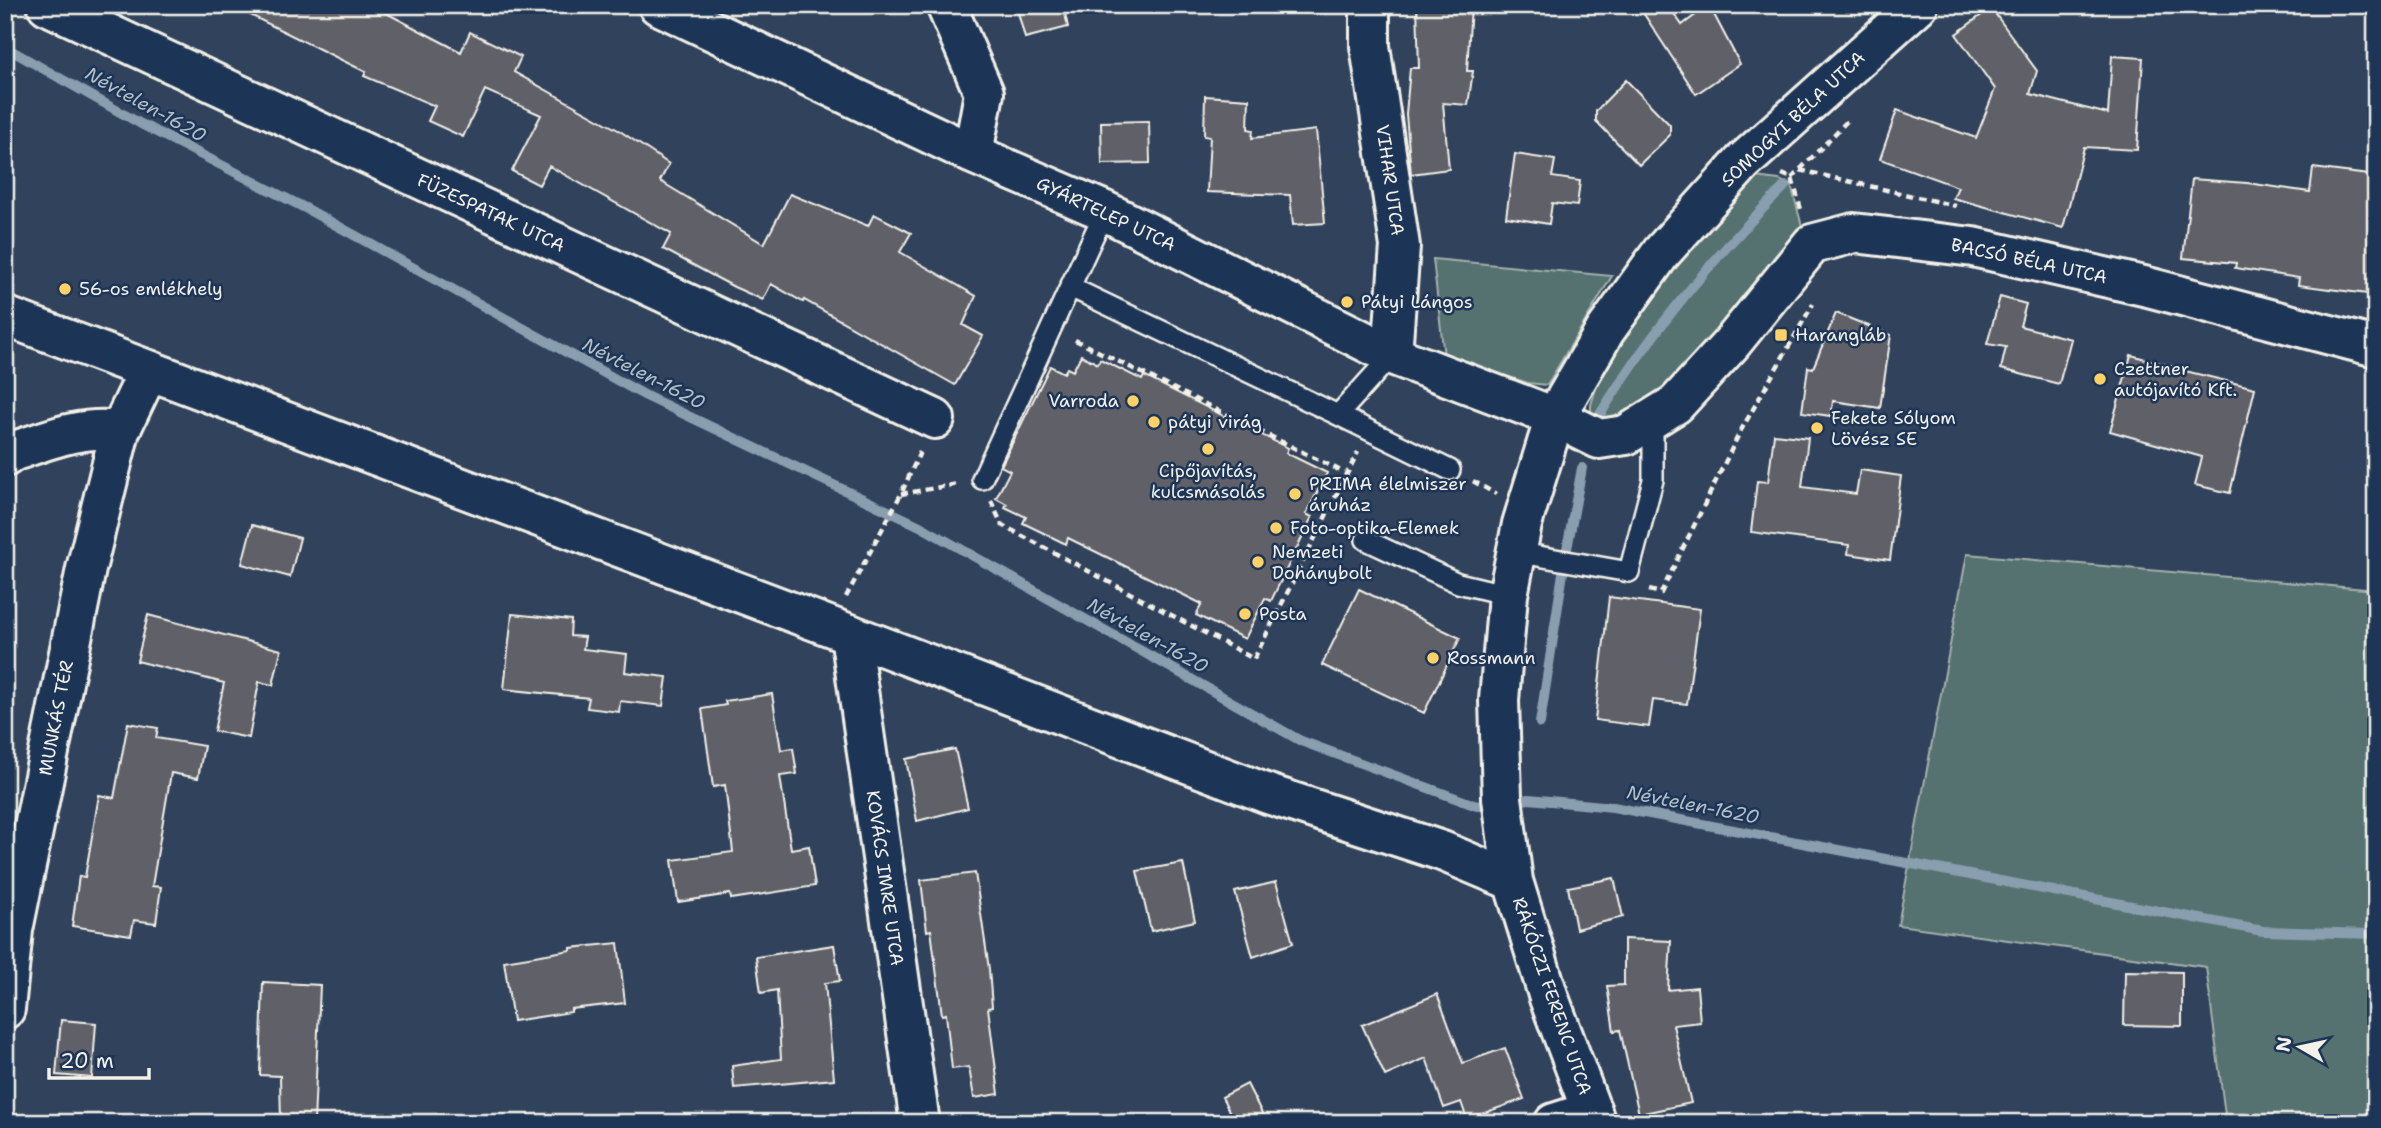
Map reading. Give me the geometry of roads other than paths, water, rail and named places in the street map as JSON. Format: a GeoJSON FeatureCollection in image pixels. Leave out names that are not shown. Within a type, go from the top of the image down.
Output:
{"type":"FeatureCollection","features":[{"type":"Feature","properties":{"kind":"street","name":"FÜZESPATAK UTCA"},"geometry":{"type":"LineString","coordinates":[[47,5],[935,419]]}},
{"type":"Feature","properties":{"kind":"street","name":"GYÁRTELEP UTCA"},"geometry":{"type":"LineString","coordinates":[[658,5],[973,154],[1105,211],[1392,355],[1555,417]]}},
{"type":"Feature","properties":{"kind":"street"},"geometry":{"type":"LineString","coordinates":[[946,5],[984,93],[973,154]]}},
{"type":"Feature","properties":{"kind":"street","name":"VIHAR UTCA"},"geometry":{"type":"LineString","coordinates":[[1370,5],[1370,46],[1400,246],[1392,355]]}},
{"type":"Feature","properties":{"kind":"street","name":"SOMOGYI BÉLA UTCA"},"geometry":{"type":"LineString","coordinates":[[1499,700],[1508,595],[1522,524],[1555,417],[1605,331],[1661,253],[1743,162],[1917,5]]}},
{"type":"Feature","properties":{"kind":"street","name":"BACSÓ BÉLA UTCA"},"geometry":{"type":"LineString","coordinates":[[1653,418],[1676,404],[1731,344],[1812,244],[1854,233],[1973,247],[2148,287],[2376,347]]}},
{"type":"Feature","properties":{"kind":"street"},"geometry":{"type":"LineString","coordinates":[[5,316],[1268,794],[1442,851],[1511,862]]}},
{"type":"Feature","properties":{"kind":"street","name":"MUNKÁS TÉR"},"geometry":{"type":"LineString","coordinates":[[5,1009],[15,916],[86,569],[120,430],[149,370]]}},
{"type":"Feature","properties":{"kind":"street"},"geometry":{"type":"LineString","coordinates":[[1555,417],[1599,439],[1626,435],[1653,418]]}},
{"type":"Feature","properties":{"kind":"street"},"geometry":{"type":"LineString","coordinates":[[5,457],[68,433],[103,428],[120,430]]}},
{"type":"Feature","properties":{"kind":"street","name":"KOVÁCS IMRE UTCA"},"geometry":{"type":"LineString","coordinates":[[850,634],[919,1123]]}},
{"type":"Feature","properties":{"kind":"street","name":"RÁKÓCZI FERENC UTCA"},"geometry":{"type":"LineString","coordinates":[[1499,700],[1502,797],[1511,862],[1549,998],[1594,1117]]}},
{"type":"Feature","properties":{"kind":"street"},"geometry":{"type":"LineString","coordinates":[[1554,1123],[1594,1117]]}},
{"type":"Feature","properties":{"kind":"lane"},"geometry":{"type":"LineString","coordinates":[[982,479],[1105,211]]}},
{"type":"Feature","properties":{"kind":"lane"},"geometry":{"type":"LineString","coordinates":[[1070,287],[1450,470]]}},
{"type":"Feature","properties":{"kind":"lane"},"geometry":{"type":"LineString","coordinates":[[1338,415],[1392,355]]}},
{"type":"Feature","properties":{"kind":"lane"},"geometry":{"type":"LineString","coordinates":[[1516,552],[1629,572],[1653,480],[1653,418]]}},
{"type":"Feature","properties":{"kind":"lane"},"geometry":{"type":"LineString","coordinates":[[1366,540],[1458,583],[1508,595]]}},
{"type":"Feature","properties":{"kind":"waterway","name":"Névtelen-1620"},"geometry":{"type":"LineString","coordinates":[[5,47],[141,124],[307,209],[646,396],[920,526],[1301,741],[1477,806],[1495,804]]}},
{"type":"Feature","properties":{"kind":"waterway"},"geometry":{"type":"LineString","coordinates":[[1597,419],[1639,355],[1684,297],[1732,241],[1785,186]]}},
{"type":"Feature","properties":{"kind":"waterway"},"geometry":{"type":"LineString","coordinates":[[1567,549],[1582,468]]}},
{"type":"Feature","properties":{"kind":"waterway"},"geometry":{"type":"LineString","coordinates":[[1540,723],[1563,573]]}},
{"type":"Feature","properties":{"kind":"waterway","name":"Névtelen-1620"},"geometry":{"type":"LineString","coordinates":[[1510,802],[1529,799],[1613,807],[2263,931],[2376,934]]}},
{"type":"Feature","properties":{"kind":"place","name":"56-os emlékhely"},"geometry":{"type":"Point","coordinates":[65,289]}},
{"type":"Feature","properties":{"kind":"place","name":"Pátyi Lángos"},"geometry":{"type":"Point","coordinates":[1347,302]}},
{"type":"Feature","properties":{"kind":"place","name":"Harangláb"},"geometry":{"type":"Point","coordinates":[1781,335]}},
{"type":"Feature","properties":{"kind":"place","name":"Czettner autójavító Kft."},"geometry":{"type":"Point","coordinates":[2100,379]}},
{"type":"Feature","properties":{"kind":"place","name":"Varroda"},"geometry":{"type":"Point","coordinates":[1133,401]}},
{"type":"Feature","properties":{"kind":"place","name":"pátyi virág"},"geometry":{"type":"Point","coordinates":[1154,422]}},
{"type":"Feature","properties":{"kind":"place","name":"Fekete Sólyom Lövész SE"},"geometry":{"type":"Point","coordinates":[1817,428]}},
{"type":"Feature","properties":{"kind":"place","name":"Cipőjavítás, kulcsmásolás"},"geometry":{"type":"Point","coordinates":[1208,449]}},
{"type":"Feature","properties":{"kind":"place","name":"PRIMA élelmiszer áruház"},"geometry":{"type":"Point","coordinates":[1295,494]}},
{"type":"Feature","properties":{"kind":"place","name":"Foto-optika-Elemek"},"geometry":{"type":"Point","coordinates":[1276,528]}},
{"type":"Feature","properties":{"kind":"place","name":"Nemzeti Dohánybolt"},"geometry":{"type":"Point","coordinates":[1258,562]}},
{"type":"Feature","properties":{"kind":"place","name":"Posta"},"geometry":{"type":"Point","coordinates":[1245,614]}},
{"type":"Feature","properties":{"kind":"place","name":"Rossmann"},"geometry":{"type":"Point","coordinates":[1433,658]}}]}
